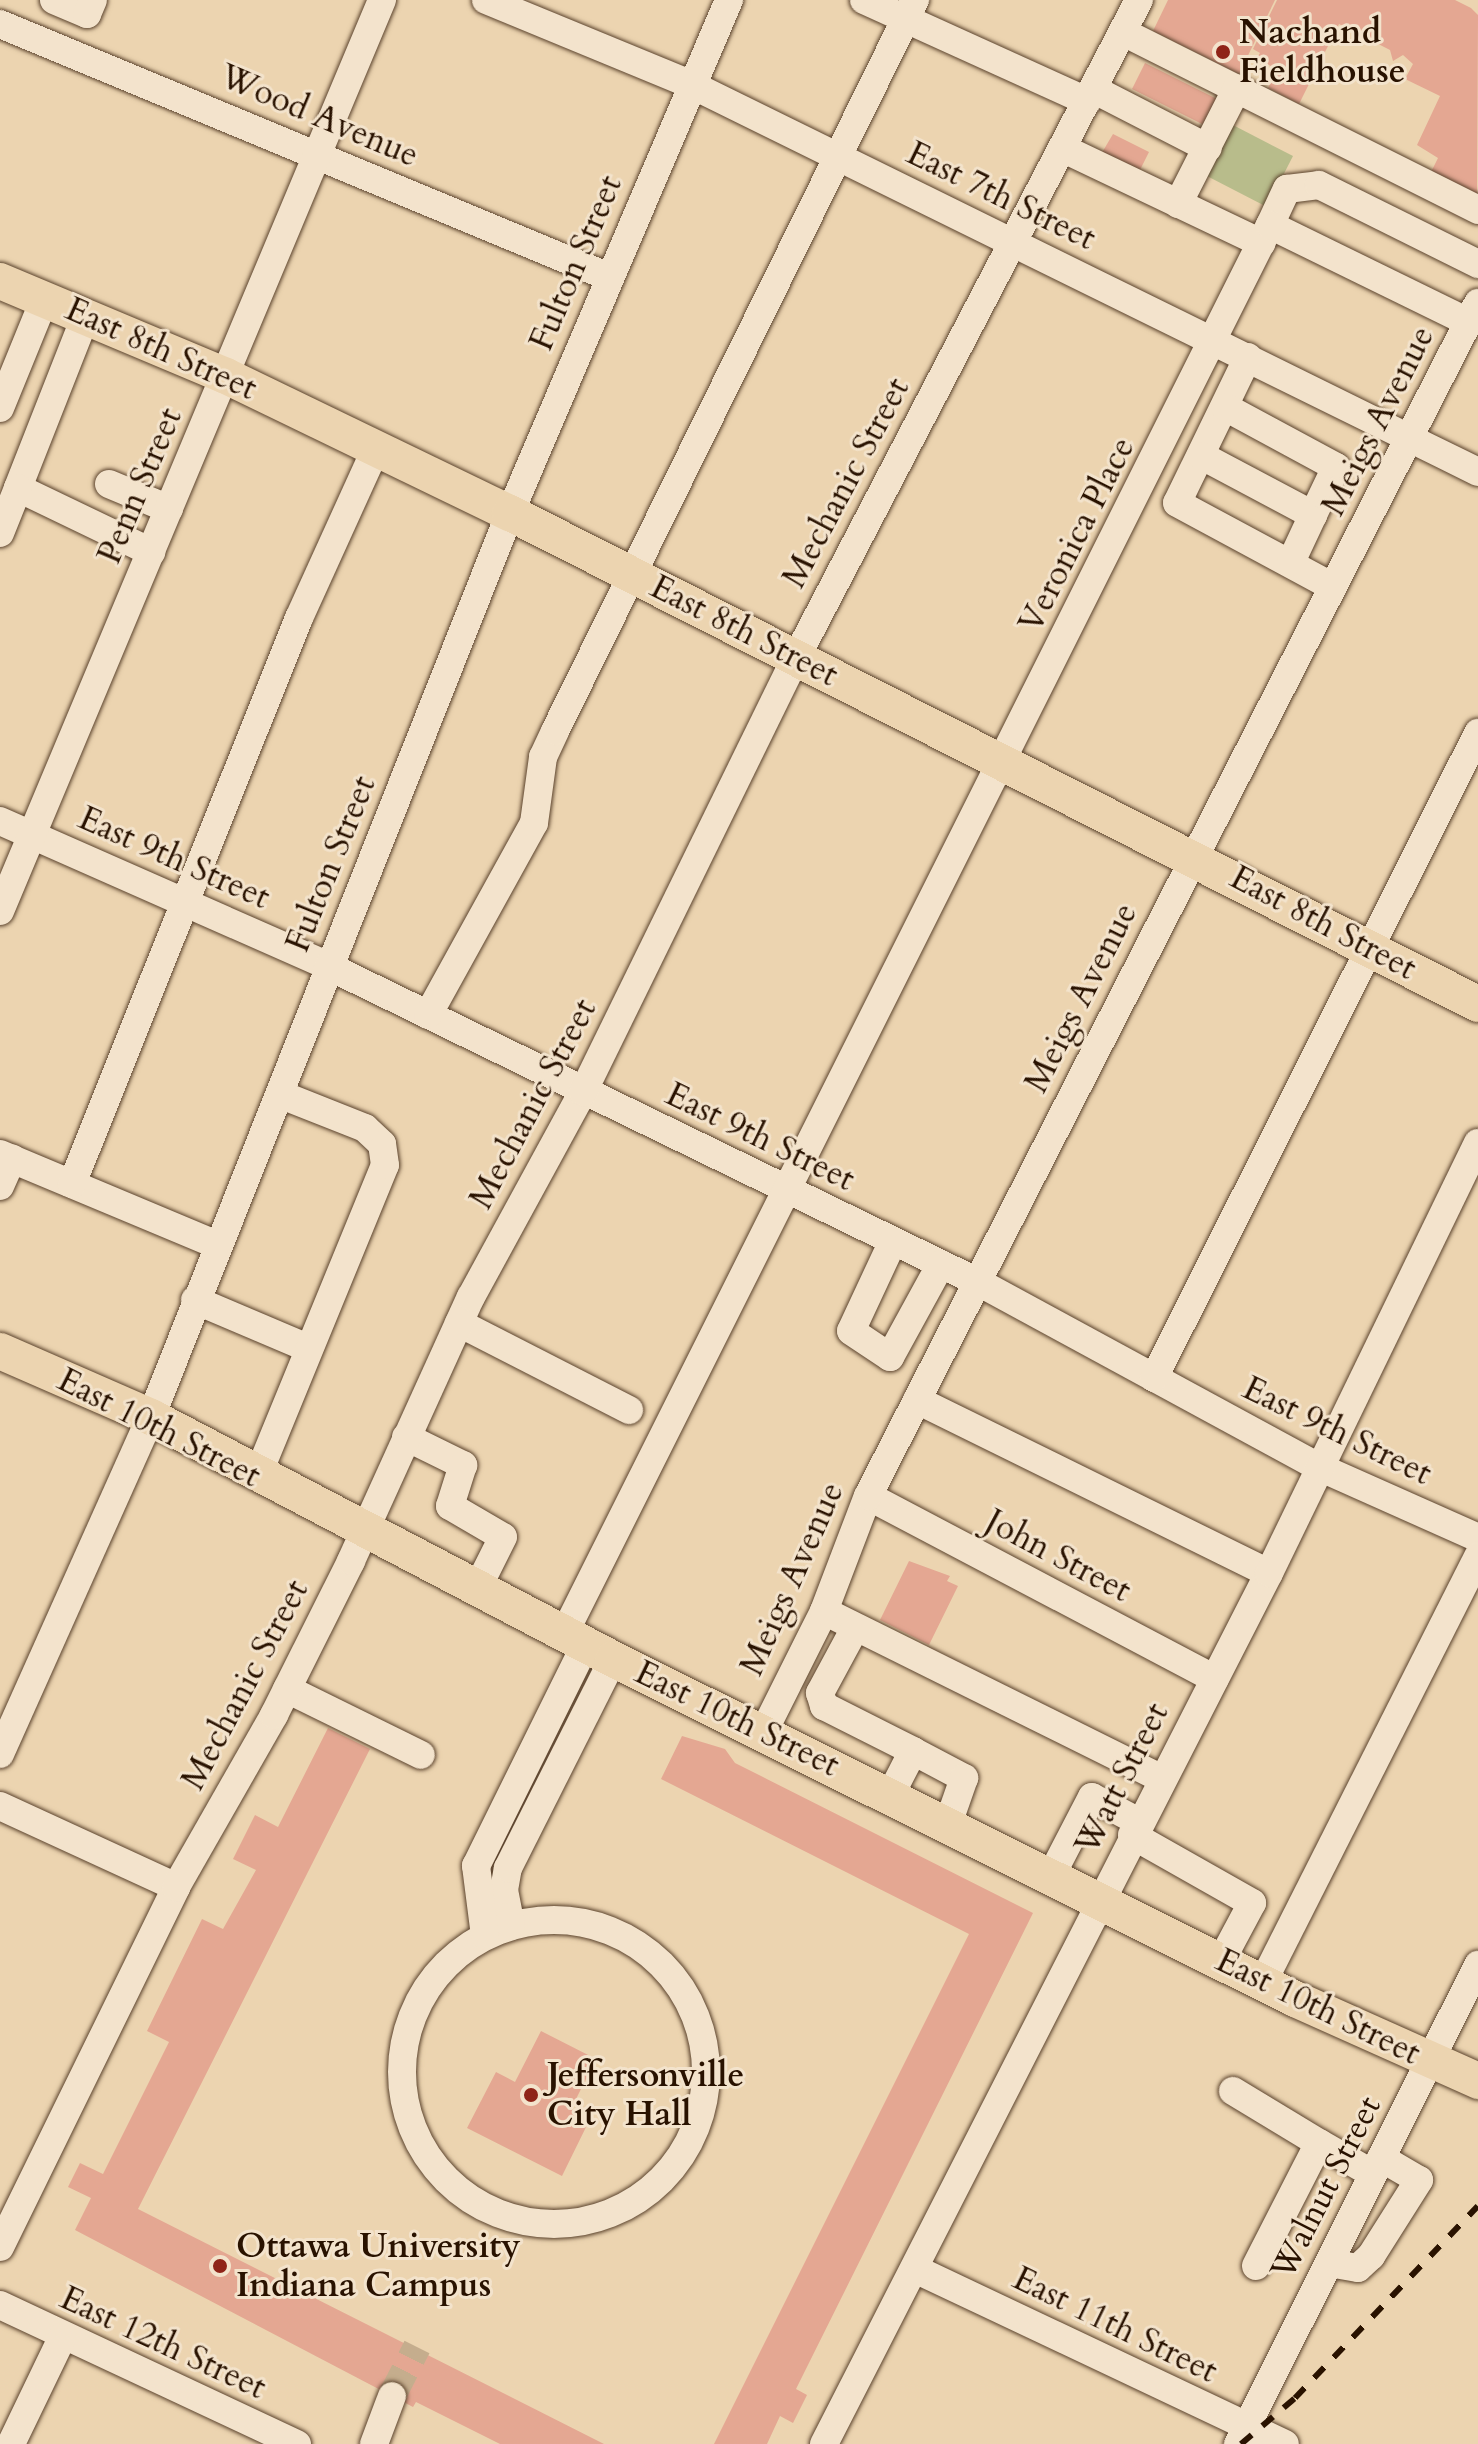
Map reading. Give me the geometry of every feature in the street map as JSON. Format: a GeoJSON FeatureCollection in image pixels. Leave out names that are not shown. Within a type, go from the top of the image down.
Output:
{"type":"FeatureCollection","features":[{"type":"Feature","properties":{"kind":"main road","name":"East 8th Street"},"geometry":{"type":"LineString","coordinates":[[0,281],[226,376],[510,513],[1193,855],[1478,1004]]}},
{"type":"Feature","properties":{"kind":"main road","name":"East 10th Street"},"geometry":{"type":"LineString","coordinates":[[0,1351],[151,1417],[363,1533],[587,1646],[891,1794],[1263,1982],[1429,2062],[1478,2081]]}},
{"type":"Feature","properties":{"kind":"street"},"geometry":{"type":"LineString","coordinates":[[54,0],[87,14],[93,0]]}},
{"type":"Feature","properties":{"kind":"street","name":"Penn Street"},"geometry":{"type":"LineString","coordinates":[[0,911],[30,833],[226,376],[382,0]]}},
{"type":"Feature","properties":{"kind":"street","name":"East 7th Street"},"geometry":{"type":"LineString","coordinates":[[486,0],[692,85],[1014,240],[1478,472]]}},
{"type":"Feature","properties":{"kind":"street","name":"Fulton Street"},"geometry":{"type":"LineString","coordinates":[[0,1754],[151,1417],[510,513],[729,0]]}},
{"type":"Feature","properties":{"kind":"street"},"geometry":{"type":"LineString","coordinates":[[864,0],[911,9],[1208,148]]}},
{"type":"Feature","properties":{"kind":"street","name":"Mechanic Street"},"geometry":{"type":"LineString","coordinates":[[0,2247],[176,1887],[287,1689],[363,1533],[459,1323],[583,1092],[796,658],[1125,33],[1139,0]]}},
{"type":"Feature","properties":{"kind":"street"},"geometry":{"type":"LineString","coordinates":[[428,1015],[534,823],[543,757],[834,156],[911,9]]}},
{"type":"Feature","properties":{"kind":"street","name":"Wood Avenue"},"geometry":{"type":"LineString","coordinates":[[0,24],[609,277]]}},
{"type":"Feature","properties":{"kind":"street"},"geometry":{"type":"LineString","coordinates":[[1125,33],[1478,210]]}},
{"type":"Feature","properties":{"kind":"street"},"geometry":{"type":"LineString","coordinates":[[1178,204],[1237,88]]}},
{"type":"Feature","properties":{"kind":"street"},"geometry":{"type":"LineString","coordinates":[[1062,148],[1178,204],[1473,313]]}},
{"type":"Feature","properties":{"kind":"street","name":"Veronica Place"},"geometry":{"type":"LineString","coordinates":[[498,1931],[508,1868],[587,1646],[785,1190],[999,759],[1216,342],[1287,189],[1319,185],[1478,264]]}},
{"type":"Feature","properties":{"kind":"street"},"geometry":{"type":"LineString","coordinates":[[0,408],[45,298]]}},
{"type":"Feature","properties":{"kind":"street","name":"Meigs Avenue"},"geometry":{"type":"LineString","coordinates":[[764,1731],[824,1611],[868,1496],[1193,855],[1473,313]]}},
{"type":"Feature","properties":{"kind":"street"},"geometry":{"type":"LineString","coordinates":[[0,533],[86,315]]}},
{"type":"Feature","properties":{"kind":"street"},"geometry":{"type":"LineString","coordinates":[[1248,357],[1177,503],[1333,587]]}},
{"type":"Feature","properties":{"kind":"street"},"geometry":{"type":"LineString","coordinates":[[1225,407],[1336,467],[1291,562]]}},
{"type":"Feature","properties":{"kind":"street"},"geometry":{"type":"LineString","coordinates":[[72,1184],[183,902],[376,448]]}},
{"type":"Feature","properties":{"kind":"street"},"geometry":{"type":"LineString","coordinates":[[1202,456],[1313,515]]}},
{"type":"Feature","properties":{"kind":"street"},"geometry":{"type":"LineString","coordinates":[[109,484],[169,509]]}},
{"type":"Feature","properties":{"kind":"street"},"geometry":{"type":"LineString","coordinates":[[18,488],[151,552]]}},
{"type":"Feature","properties":{"kind":"street"},"geometry":{"type":"LineString","coordinates":[[1154,1378],[1478,733]]}},
{"type":"Feature","properties":{"kind":"street","name":"East 9th Street"},"geometry":{"type":"LineString","coordinates":[[0,821],[328,966],[978,1282],[1321,1468],[1478,1538]]}},
{"type":"Feature","properties":{"kind":"street"},"geometry":{"type":"LineString","coordinates":[[257,1477],[385,1165],[382,1144],[365,1128],[279,1094]]}},
{"type":"Feature","properties":{"kind":"street","name":"Watt Street"},"geometry":{"type":"LineString","coordinates":[[824,2444],[915,2269],[1160,1778],[1269,1573],[1478,1143]]}},
{"type":"Feature","properties":{"kind":"street"},"geometry":{"type":"LineString","coordinates":[[0,1186],[6,1157],[218,1245]]}},
{"type":"Feature","properties":{"kind":"street"},"geometry":{"type":"LineString","coordinates":[[893,1241],[851,1331],[890,1357],[941,1264]]}},
{"type":"Feature","properties":{"kind":"street"},"geometry":{"type":"LineString","coordinates":[[195,1300],[308,1348]]}},
{"type":"Feature","properties":{"kind":"street"},"geometry":{"type":"LineString","coordinates":[[459,1323],[629,1410]]}},
{"type":"Feature","properties":{"kind":"street"},"geometry":{"type":"LineString","coordinates":[[917,1400],[1269,1573]]}},
{"type":"Feature","properties":{"kind":"street"},"geometry":{"type":"LineString","coordinates":[[406,1437],[463,1465],[450,1506],[503,1537],[477,1589]]}},
{"type":"Feature","properties":{"kind":"street","name":"John Street"},"geometry":{"type":"LineString","coordinates":[[868,1496],[1215,1679]]}},
{"type":"Feature","properties":{"kind":"street"},"geometry":{"type":"LineString","coordinates":[[1263,1982],[1478,1556]]}},
{"type":"Feature","properties":{"kind":"street"},"geometry":{"type":"LineString","coordinates":[[824,1611],[1160,1778]]}},
{"type":"Feature","properties":{"kind":"street"},"geometry":{"type":"LineString","coordinates":[[855,1628],[820,1693],[824,1706],[964,1778],[948,1824]]}},
{"type":"Feature","properties":{"kind":"street"},"geometry":{"type":"LineString","coordinates":[[287,1689],[421,1755]]}},
{"type":"Feature","properties":{"kind":"street"},"geometry":{"type":"LineString","coordinates":[[891,1794],[913,1751]]}},
{"type":"Feature","properties":{"kind":"street"},"geometry":{"type":"LineString","coordinates":[[1051,1876],[1092,1797],[1252,1903],[1221,1961]]}},
{"type":"Feature","properties":{"kind":"street"},"geometry":{"type":"LineString","coordinates":[[0,1806],[176,1887]]}},
{"type":"Feature","properties":{"kind":"street"},"geometry":{"type":"LineString","coordinates":[[569,1920],[625,1937],[670,1974],[699,2025],[706,2083],[691,2140],[655,2187],[603,2216],[545,2224],[488,2208],[443,2174],[413,2126],[403,2069],[414,2014],[442,1969],[498,1931],[569,1920]]}},
{"type":"Feature","properties":{"kind":"street","name":"Walnut Street"},"geometry":{"type":"LineString","coordinates":[[1242,2436],[1478,1965]]}},
{"type":"Feature","properties":{"kind":"street"},"geometry":{"type":"LineString","coordinates":[[1233,2091],[1319,2143],[1419,2180],[1358,2268],[1329,2263]]}},
{"type":"Feature","properties":{"kind":"street"},"geometry":{"type":"LineString","coordinates":[[1256,2266],[1319,2143]]}},
{"type":"Feature","properties":{"kind":"street","name":"East 11th Street"},"geometry":{"type":"LineString","coordinates":[[915,2269],[1242,2436],[1285,2444]]}},
{"type":"Feature","properties":{"kind":"street","name":"East 12th Street"},"geometry":{"type":"LineString","coordinates":[[0,2305],[263,2438],[297,2444]]}},
{"type":"Feature","properties":{"kind":"street"},"geometry":{"type":"LineString","coordinates":[[11,2444],[63,2336]]}},
{"type":"Feature","properties":{"kind":"street"},"geometry":{"type":"LineString","coordinates":[[374,2444],[392,2396]]}},
{"type":"Feature","properties":{"kind":"green space"},"geometry":{"type":"Polygon","coordinates":[[[1231,124],[1293,156],[1267,207],[1205,175],[1231,124]]]}},
{"type":"Feature","properties":{"kind":"building","name":"Nachand Fieldhouse"},"geometry":{"type":"Polygon","coordinates":[[[1168,0],[1275,0],[1239,74],[1153,31],[1168,0]]]}},
{"type":"Feature","properties":{"kind":"building"},"geometry":{"type":"Polygon","coordinates":[[[1277,0],[1455,0],[1471,8],[1478,15],[1477,195],[1431,172],[1438,158],[1417,145],[1440,96],[1405,79],[1413,64],[1403,55],[1393,61],[1390,50],[1339,24],[1299,104],[1268,88],[1277,69],[1256,59],[1260,53],[1253,49],[1277,0]]]}},
{"type":"Feature","properties":{"kind":"building"},"geometry":{"type":"Polygon","coordinates":[[[1145,63],[1219,100],[1206,126],[1132,89],[1145,63]]]}},
{"type":"Feature","properties":{"kind":"building"},"geometry":{"type":"Polygon","coordinates":[[[1113,134],[1149,152],[1137,176],[1100,156],[1113,134]]]}},
{"type":"Feature","properties":{"kind":"building"},"geometry":{"type":"Polygon","coordinates":[[[909,1561],[950,1576],[947,1581],[958,1586],[929,1645],[880,1620],[909,1561]]]}},
{"type":"Feature","properties":{"kind":"building"},"geometry":{"type":"Polygon","coordinates":[[[328,1728],[370,1749],[138,2209],[604,2444],[500,2444],[416,2402],[413,2407],[75,2230],[91,2198],[68,2187],[80,2163],[103,2174],[169,2042],[147,2031],[202,1919],[223,1929],[256,1870],[233,1859],[255,1815],[278,1827],[328,1728]]]}},
{"type":"Feature","properties":{"kind":"building"},"geometry":{"type":"Polygon","coordinates":[[[682,1736],[725,1749],[735,1763],[1033,1913],[796,2389],[807,2395],[793,2423],[780,2416],[767,2444],[714,2444],[969,1934],[661,1779],[682,1736]]]}},
{"type":"Feature","properties":{"kind":"building","name":"Jeffersonville City Hall"},"geometry":{"type":"Polygon","coordinates":[[[541,2031],[596,2059],[571,2109],[590,2119],[562,2176],[467,2128],[496,2072],[515,2082],[541,2031]]]}},
{"type":"Feature","properties":{"kind":"tunnel"},"geometry":{"type":"LineString","coordinates":[[392,2396],[417,2347]]}},
{"type":"Feature","properties":{"kind":"railway"},"geometry":{"type":"LineString","coordinates":[[1241,2444],[1295,2398],[1478,2206]]}},
{"type":"Feature","properties":{"kind":"place","name":"Nachand Fieldhouse"},"geometry":{"type":"Point","coordinates":[1223,52]}},
{"type":"Feature","properties":{"kind":"place","name":"Jeffersonville City Hall"},"geometry":{"type":"Point","coordinates":[531,2095]}},
{"type":"Feature","properties":{"kind":"place","name":"Ottawa University Indiana Campus"},"geometry":{"type":"Point","coordinates":[220,2266]}}]}
